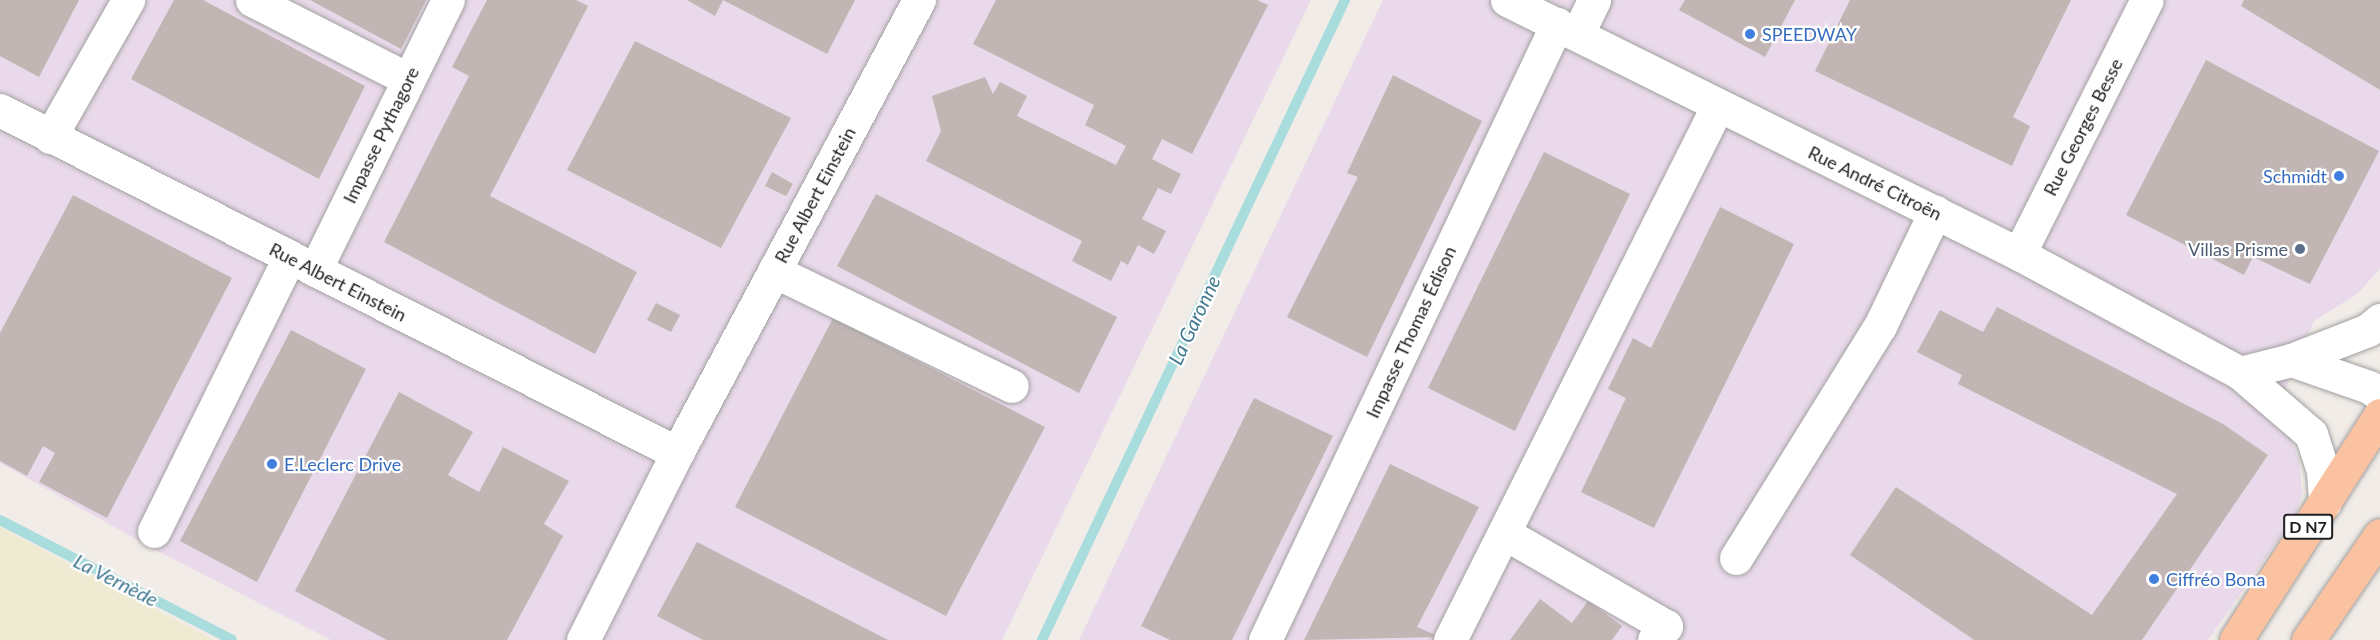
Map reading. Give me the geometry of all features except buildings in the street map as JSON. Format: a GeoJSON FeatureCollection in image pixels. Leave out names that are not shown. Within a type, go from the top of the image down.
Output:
{"type":"FeatureCollection","features":[{"type":"Feature","properties":{"kind":"main road","name":"D N7"},"geometry":{"type":"LineString","coordinates":[[2236,640],[2380,415]]}},
{"type":"Feature","properties":{"kind":"main road"},"geometry":{"type":"LineString","coordinates":[[2308,640],[2380,535]]}},
{"type":"Feature","properties":{"kind":"street"},"geometry":{"type":"LineString","coordinates":[[51,137],[128,0]]}},
{"type":"Feature","properties":{"kind":"street"},"geometry":{"type":"LineString","coordinates":[[252,0],[408,79]]}},
{"type":"Feature","properties":{"kind":"street","name":"Impasse Pythagore"},"geometry":{"type":"LineString","coordinates":[[154,531],[408,79],[448,0]]}},
{"type":"Feature","properties":{"kind":"street","name":"Rue Albert Einstein"},"geometry":{"type":"LineString","coordinates":[[583,640],[677,453],[919,0]]}},
{"type":"Feature","properties":{"kind":"street","name":"Rue André Citroën"},"geometry":{"type":"LineString","coordinates":[[1507,0],[1567,28],[1718,107],[2019,254],[2240,373],[2311,434],[2323,471],[2325,502]]}},
{"type":"Feature","properties":{"kind":"street"},"geometry":{"type":"LineString","coordinates":[[1567,28],[1594,0]]}},
{"type":"Feature","properties":{"kind":"street","name":"Rue Georges Besse"},"geometry":{"type":"LineString","coordinates":[[2019,254],[2147,0]]}},
{"type":"Feature","properties":{"kind":"street","name":"Impasse Thomas Édison"},"geometry":{"type":"LineString","coordinates":[[1265,640],[1567,28]]}},
{"type":"Feature","properties":{"kind":"street"},"geometry":{"type":"LineString","coordinates":[[1450,640],[1718,107]]}},
{"type":"Feature","properties":{"kind":"street","name":"Rue Albert Einstein"},"geometry":{"type":"LineString","coordinates":[[0,110],[677,453]]}},
{"type":"Feature","properties":{"kind":"street"},"geometry":{"type":"LineString","coordinates":[[1736,558],[1880,326],[1935,212]]}},
{"type":"Feature","properties":{"kind":"street"},"geometry":{"type":"LineString","coordinates":[[774,271],[1012,386]]}},
{"type":"Feature","properties":{"kind":"street"},"geometry":{"type":"LineString","coordinates":[[2240,373],[2291,360],[2368,330],[2380,320]]}},
{"type":"Feature","properties":{"kind":"street"},"geometry":{"type":"LineString","coordinates":[[2291,360],[2369,387],[2380,395]]}},
{"type":"Feature","properties":{"kind":"street"},"geometry":{"type":"LineString","coordinates":[[1504,533],[1666,626],[1654,640]]}},
{"type":"Feature","properties":{"kind":"shaded area"},"geometry":{"type":"Polygon","coordinates":[[[0,0],[1311,0],[1002,640],[331,640],[154,549],[0,463],[0,0]]]}},
{"type":"Feature","properties":{"kind":"shaded area"},"geometry":{"type":"Polygon","coordinates":[[[1383,0],[2380,0],[2380,269],[2357,294],[2314,321],[2273,419],[2290,438],[2299,460],[2302,494],[2296,514],[2208,640],[1079,640],[1383,0]]]}},
{"type":"Feature","properties":{"kind":"shaded area"},"geometry":{"type":"Polygon","coordinates":[[[0,527],[214,640],[0,640],[0,527]]]}},
{"type":"Feature","properties":{"kind":"waterway","name":"La Garonne"},"geometry":{"type":"LineString","coordinates":[[1042,640],[1345,0]]}},
{"type":"Feature","properties":{"kind":"waterway","name":"La Vernède"},"geometry":{"type":"LineString","coordinates":[[0,520],[232,640]]}},
{"type":"Feature","properties":{"kind":"place","name":"SPEEDWAY"},"geometry":{"type":"Point","coordinates":[1750,34]}},
{"type":"Feature","properties":{"kind":"place","name":"Schmidt"},"geometry":{"type":"Point","coordinates":[2339,176]}},
{"type":"Feature","properties":{"kind":"place","name":"Villas Prisme"},"geometry":{"type":"Point","coordinates":[2300,249]}},
{"type":"Feature","properties":{"kind":"place","name":"E.Leclerc Drive"},"geometry":{"type":"Point","coordinates":[272,464]}},
{"type":"Feature","properties":{"kind":"place","name":"Ciffréo Bona"},"geometry":{"type":"Point","coordinates":[2154,579]}}]}
